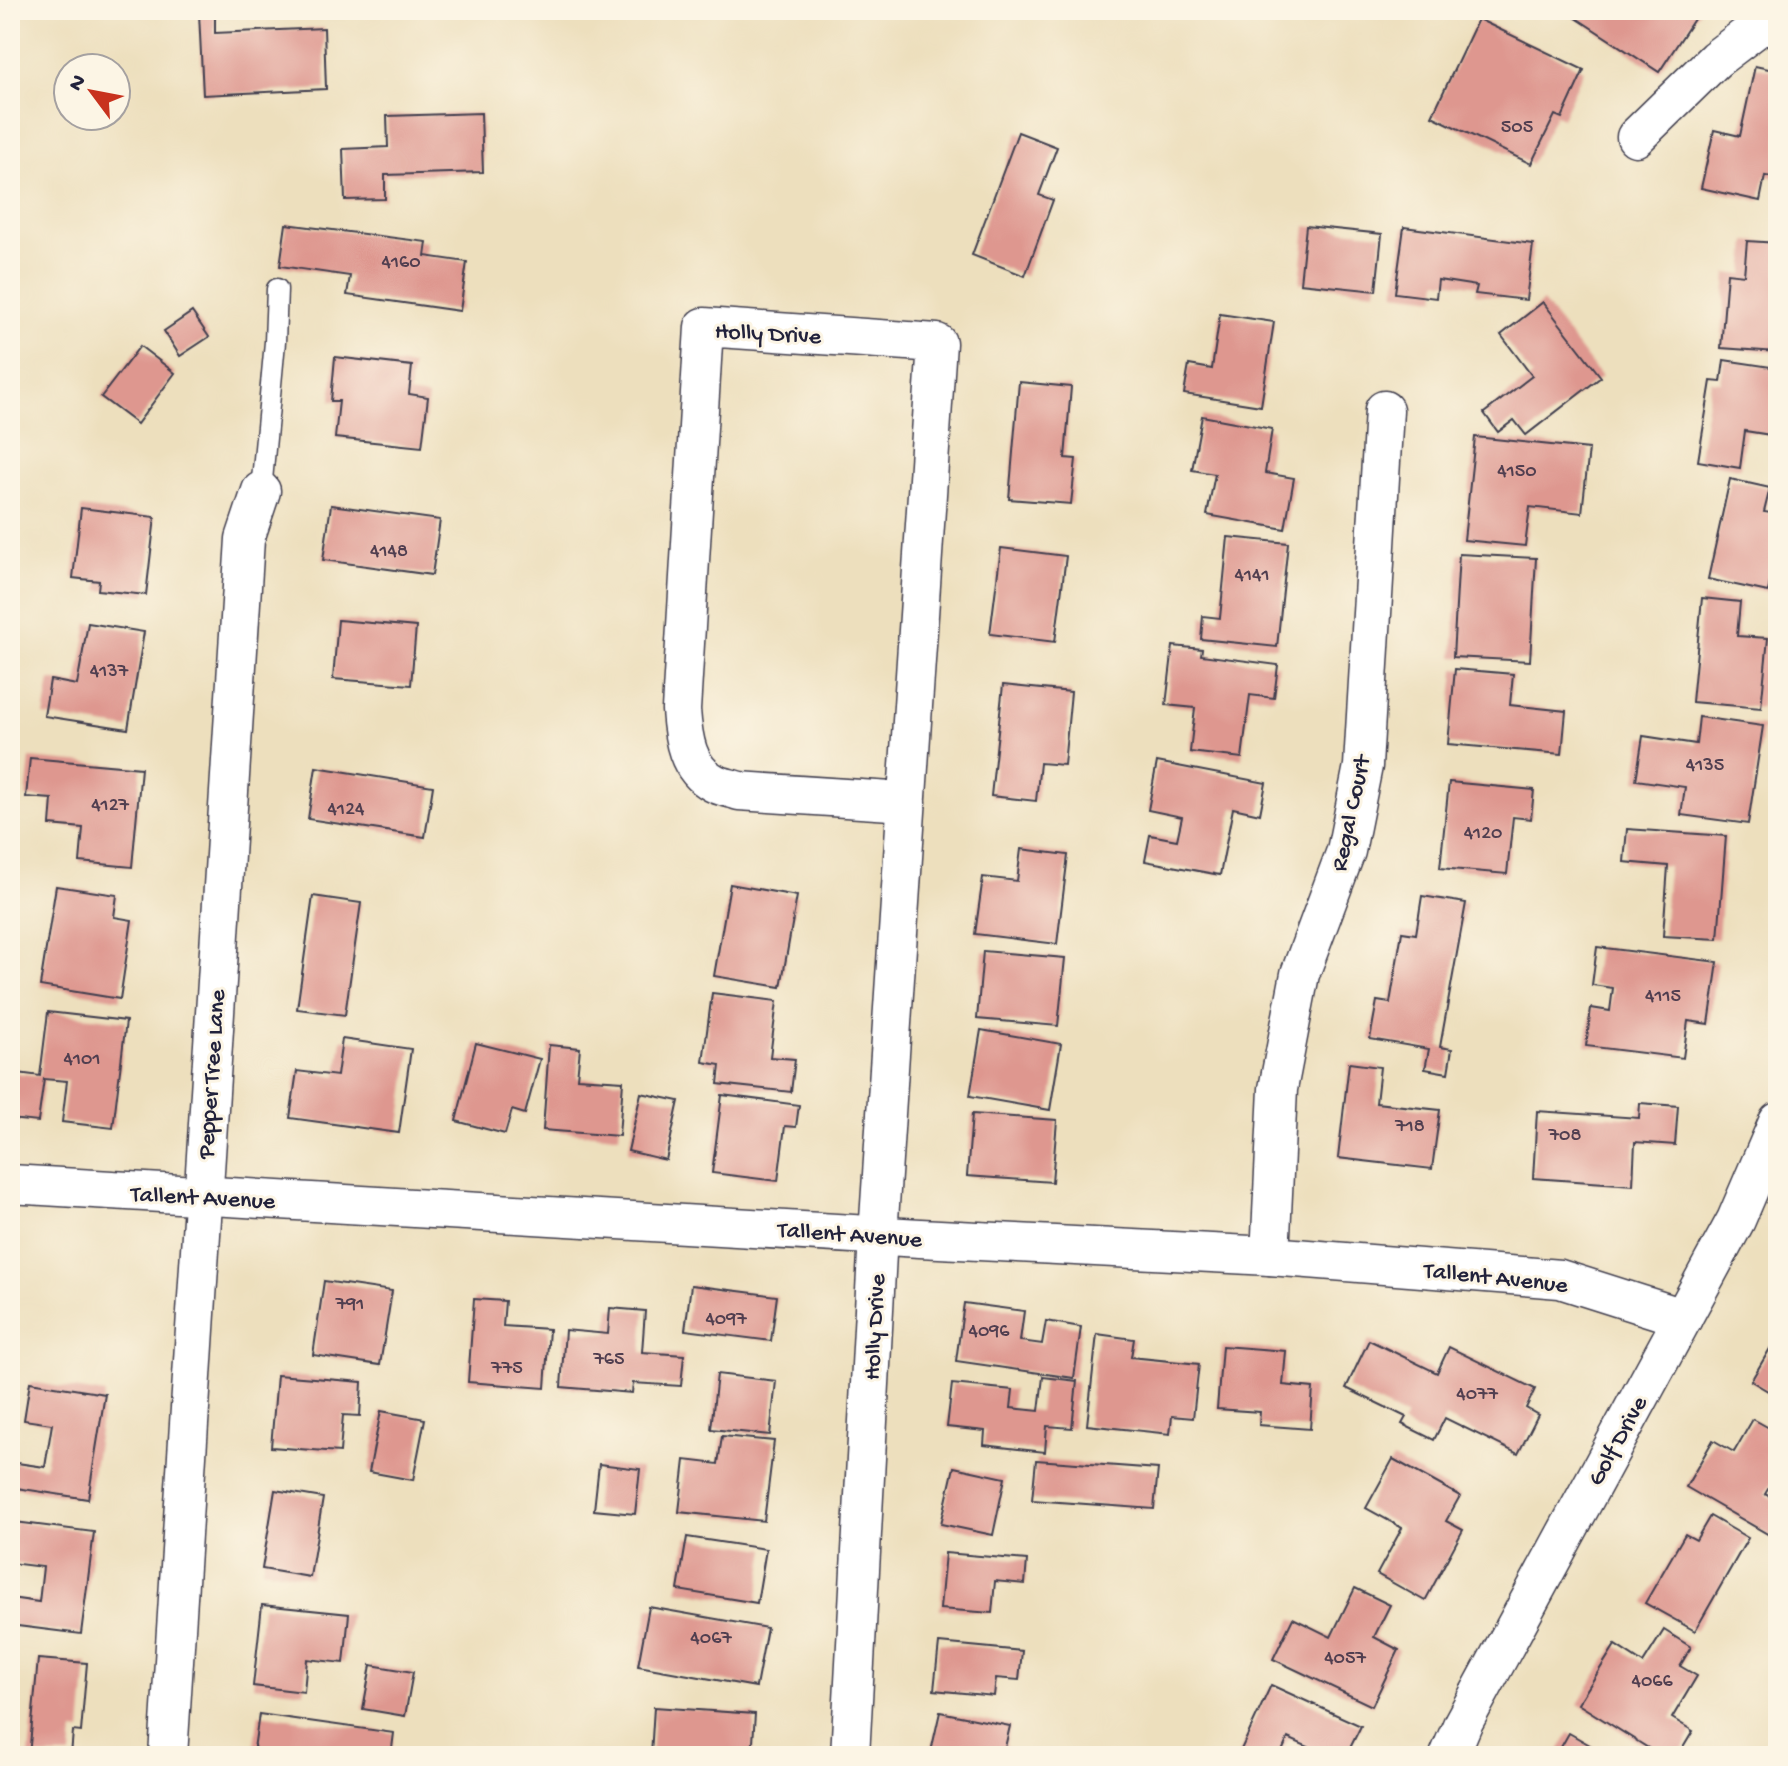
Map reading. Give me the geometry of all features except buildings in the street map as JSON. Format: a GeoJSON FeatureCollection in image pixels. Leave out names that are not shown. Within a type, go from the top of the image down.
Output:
{"type":"FeatureCollection","features":[{"type":"Feature","properties":{"kind":"street"},"geometry":{"type":"LineString","coordinates":[[1636,137],[1716,59],[1778,12]]}},
{"type":"Feature","properties":{"kind":"street","name":"Holly Drive"},"geometry":{"type":"LineString","coordinates":[[850,1756],[878,1235],[907,802],[937,343],[704,327],[681,710],[683,740],[694,766],[713,782],[739,791],[907,802]]}},
{"type":"Feature","properties":{"kind":"street","name":"Regal Court"},"geometry":{"type":"LineString","coordinates":[[1270,1256],[1278,1089],[1300,974],[1346,851],[1363,766],[1384,410]]}},
{"type":"Feature","properties":{"kind":"street","name":"Pepper Tree Lane"},"geometry":{"type":"LineString","coordinates":[[168,1756],[245,539],[261,491]]}},
{"type":"Feature","properties":{"kind":"street","name":"Golf Drive"},"geometry":{"type":"LineString","coordinates":[[1449,1756],[1463,1723],[1736,1220],[1778,1122]]}},
{"type":"Feature","properties":{"kind":"street","name":"Tallent Avenue"},"geometry":{"type":"LineString","coordinates":[[10,1184],[1270,1256],[1560,1279],[1683,1318]]}},
{"type":"Feature","properties":{"kind":"lane"},"geometry":{"type":"LineString","coordinates":[[261,491],[277,289]]}}]}
